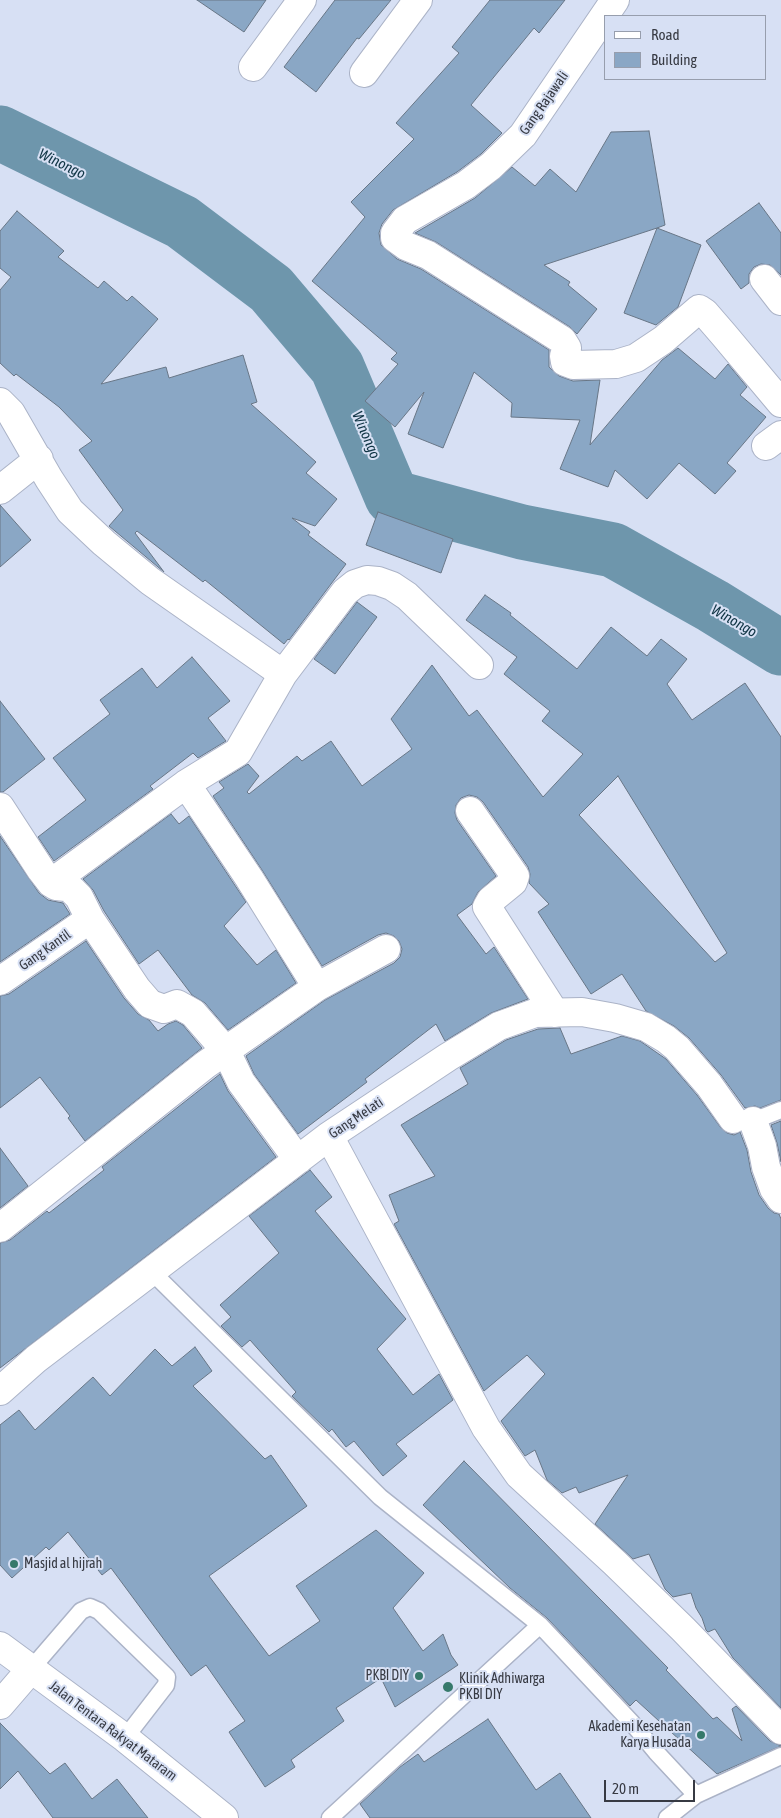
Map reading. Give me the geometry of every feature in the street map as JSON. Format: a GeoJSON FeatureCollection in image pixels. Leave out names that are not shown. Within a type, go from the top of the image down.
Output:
{"type":"FeatureCollection","features":[{"type":"Feature","properties":{"kind":"street"},"geometry":{"type":"LineString","coordinates":[[253,67],[302,0]]}},
{"type":"Feature","properties":{"kind":"street"},"geometry":{"type":"LineString","coordinates":[[364,73],[418,0]]}},
{"type":"Feature","properties":{"kind":"street","name":"Gang Rajawali"},"geometry":{"type":"LineString","coordinates":[[605,15],[615,0]]}},
{"type":"Feature","properties":{"kind":"street","name":"Gang Rajawali"},"geometry":{"type":"LineString","coordinates":[[604,16],[523,135],[491,166],[466,185],[404,220],[395,233],[395,238],[406,246],[428,255],[562,340],[566,348],[564,356],[567,363],[583,366],[616,364],[636,358],[662,340],[699,309],[705,313],[781,403]]}},
{"type":"Feature","properties":{"kind":"street"},"geometry":{"type":"LineString","coordinates":[[764,279],[781,301]]}},
{"type":"Feature","properties":{"kind":"street"},"geometry":{"type":"LineString","coordinates":[[0,402],[12,413],[49,479],[70,511],[104,543],[150,581],[283,674]]}},
{"type":"Feature","properties":{"kind":"street"},"geometry":{"type":"LineString","coordinates":[[0,490],[39,459]]}},
{"type":"Feature","properties":{"kind":"street"},"geometry":{"type":"LineString","coordinates":[[51,883],[186,784],[238,752],[283,674],[345,592],[355,584],[367,580],[378,581],[392,586],[407,596],[478,665]]}},
{"type":"Feature","properties":{"kind":"street"},"geometry":{"type":"LineString","coordinates":[[186,784],[249,878],[317,987]]}},
{"type":"Feature","properties":{"kind":"street"},"geometry":{"type":"LineString","coordinates":[[0,808],[51,883],[56,886],[66,887],[76,893],[90,919],[137,989],[150,1004],[164,1009],[177,1004],[193,1013],[226,1051],[240,1082],[298,1160]]}},
{"type":"Feature","properties":{"kind":"street"},"geometry":{"type":"LineString","coordinates":[[470,811],[515,876],[514,882],[491,900],[487,907],[555,1013]]}},
{"type":"Feature","properties":{"kind":"street","name":"Gang Kantil"},"geometry":{"type":"LineString","coordinates":[[0,981],[90,919]]}},
{"type":"Feature","properties":{"kind":"street"},"geometry":{"type":"LineString","coordinates":[[0,1228],[205,1065],[317,987],[386,949]]}},
{"type":"Feature","properties":{"kind":"street","name":"Gang Melati"},"geometry":{"type":"LineString","coordinates":[[0,1391],[36,1358],[329,1136],[448,1057],[499,1026],[535,1013],[582,1012],[615,1018],[646,1027],[677,1048],[743,1120],[762,1146],[766,1167],[774,1189],[781,1199]]}},
{"type":"Feature","properties":{"kind":"street"},"geometry":{"type":"LineString","coordinates":[[329,1136],[486,1428],[519,1475],[649,1596],[781,1730]]}},
{"type":"Feature","properties":{"kind":"street","name":"Jalan Tentara Rakyat Mataram"},"geometry":{"type":"LineString","coordinates":[[0,1646],[125,1738],[222,1817]]}},
{"type":"Feature","properties":{"kind":"street"},"geometry":{"type":"LineString","coordinates":[[0,1705],[31,1669]]}},
{"type":"Feature","properties":{"kind":"lane"},"geometry":{"type":"LineString","coordinates":[[743,1120],[781,1110]]}},
{"type":"Feature","properties":{"kind":"lane"},"geometry":{"type":"LineString","coordinates":[[151,1271],[380,1496],[540,1625],[632,1723],[696,1795]]}},
{"type":"Feature","properties":{"kind":"lane"},"geometry":{"type":"LineString","coordinates":[[31,1669],[81,1611],[90,1607],[99,1611],[167,1677],[166,1685],[125,1738]]}},
{"type":"Feature","properties":{"kind":"lane"},"geometry":{"type":"LineString","coordinates":[[330,1818],[540,1625]]}},
{"type":"Feature","properties":{"kind":"lane"},"geometry":{"type":"LineString","coordinates":[[667,1818],[696,1795],[781,1756]]}},
{"type":"Feature","properties":{"kind":"building"},"geometry":{"type":"Polygon","coordinates":[[[197,0],[266,0],[244,32],[197,0]]]}},
{"type":"Feature","properties":{"kind":"building"},"geometry":{"type":"Polygon","coordinates":[[[335,0],[391,0],[359,39],[357,38],[316,92],[284,67],[335,0]]]}},
{"type":"Feature","properties":{"kind":"building"},"geometry":{"type":"Polygon","coordinates":[[[490,0],[565,0],[539,33],[534,28],[471,105],[502,133],[481,154],[457,172],[393,210],[382,224],[379,233],[381,245],[397,259],[421,269],[549,350],[549,367],[559,376],[573,381],[600,380],[590,445],[662,360],[678,348],[715,379],[728,364],[747,387],[740,395],[766,417],[727,463],[736,471],[715,494],[679,463],[647,499],[615,470],[608,487],[560,469],[580,420],[511,417],[512,403],[474,372],[443,448],[408,434],[424,392],[395,427],[365,401],[398,364],[391,359],[397,353],[312,281],[365,217],[351,202],[414,139],[396,123],[459,53],[452,47],[490,0]]]}},
{"type":"Feature","properties":{"kind":"building"},"geometry":{"type":"Polygon","coordinates":[[[649,131],[665,225],[544,265],[570,282],[568,285],[597,309],[577,334],[570,327],[436,242],[415,233],[475,198],[512,167],[535,186],[550,169],[576,192],[611,132],[649,131]]]}},
{"type":"Feature","properties":{"kind":"building"},"geometry":{"type":"Polygon","coordinates":[[[759,203],[781,233],[781,275],[770,265],[761,264],[754,267],[749,274],[749,283],[741,289],[706,241],[759,203]]]}},
{"type":"Feature","properties":{"kind":"building"},"geometry":{"type":"Polygon","coordinates":[[[17,211],[64,251],[58,257],[98,288],[104,281],[127,301],[132,296],[158,319],[101,384],[166,367],[169,378],[243,355],[257,402],[251,404],[316,462],[306,473],[337,499],[315,526],[292,518],[310,532],[308,535],[346,564],[289,640],[284,644],[205,580],[203,582],[137,531],[135,533],[164,572],[109,526],[123,510],[79,450],[92,441],[59,407],[16,374],[14,376],[0,363],[0,290],[11,277],[0,268],[0,231],[17,211]]]}},
{"type":"Feature","properties":{"kind":"building"},"geometry":{"type":"Polygon","coordinates":[[[657,228],[701,245],[678,307],[656,325],[624,313],[657,228]]]}},
{"type":"Feature","properties":{"kind":"building"},"geometry":{"type":"Polygon","coordinates":[[[0,505],[31,540],[0,567],[0,505]]]}},
{"type":"Feature","properties":{"kind":"building"},"geometry":{"type":"Polygon","coordinates":[[[378,512],[453,539],[441,573],[366,545],[378,512]]]}},
{"type":"Feature","properties":{"kind":"building"},"geometry":{"type":"Polygon","coordinates":[[[485,595],[511,613],[510,615],[577,669],[611,627],[647,656],[661,639],[687,659],[667,684],[692,720],[745,683],[781,737],[781,1100],[760,1108],[755,1106],[745,1108],[721,1075],[689,1038],[674,1026],[646,1011],[622,974],[591,994],[538,912],[549,904],[529,883],[530,874],[528,867],[483,802],[477,797],[469,795],[461,798],[456,805],[455,813],[457,820],[496,876],[478,892],[472,904],[457,915],[486,954],[494,947],[528,999],[491,1013],[445,1041],[436,1024],[365,1079],[367,1082],[298,1134],[254,1074],[246,1056],[325,1000],[394,963],[400,957],[402,949],[399,941],[394,936],[386,933],[378,935],[322,966],[213,796],[224,788],[219,782],[248,764],[259,776],[247,792],[249,794],[297,756],[302,761],[331,741],[362,786],[412,749],[391,719],[432,665],[469,716],[477,710],[543,797],[583,754],[542,721],[550,711],[504,674],[517,657],[466,620],[485,595]],[[618,776],[579,815],[715,962],[727,953],[618,776]]]}},
{"type":"Feature","properties":{"kind":"building"},"geometry":{"type":"Polygon","coordinates":[[[357,602],[377,617],[335,674],[314,659],[357,602]]]}},
{"type":"Feature","properties":{"kind":"building"},"geometry":{"type":"Polygon","coordinates":[[[192,657],[230,701],[208,718],[226,741],[198,758],[193,753],[150,786],[153,789],[54,861],[38,837],[86,800],[53,758],[110,714],[100,700],[142,668],[157,688],[192,657]]]}},
{"type":"Feature","properties":{"kind":"building"},"geometry":{"type":"Polygon","coordinates":[[[0,701],[45,759],[3,792],[0,792],[0,701]]]}},
{"type":"Feature","properties":{"kind":"building"},"geometry":{"type":"Polygon","coordinates":[[[171,814],[179,824],[189,816],[246,902],[224,926],[257,965],[276,950],[296,983],[228,1030],[205,1003],[192,995],[158,950],[139,964],[104,911],[93,890],[83,879],[171,814]]]}},
{"type":"Feature","properties":{"kind":"building"},"geometry":{"type":"Polygon","coordinates":[[[0,836],[39,893],[48,900],[63,903],[70,914],[0,962],[0,836]]]}},
{"type":"Feature","properties":{"kind":"building"},"geometry":{"type":"Polygon","coordinates":[[[86,941],[124,998],[138,1014],[149,1020],[158,1031],[176,1021],[183,1025],[202,1048],[85,1141],[68,1118],[70,1116],[40,1077],[0,1108],[0,996],[9,994],[86,941]]]}},
{"type":"Feature","properties":{"kind":"building"},"geometry":{"type":"Polygon","coordinates":[[[560,1028],[571,1054],[622,1036],[640,1041],[666,1059],[697,1095],[721,1128],[727,1133],[734,1135],[740,1132],[747,1150],[751,1172],[759,1195],[768,1208],[774,1213],[779,1214],[781,1219],[781,1708],[733,1658],[715,1629],[708,1632],[706,1630],[691,1593],[673,1597],[665,1589],[649,1554],[633,1559],[595,1524],[628,1475],[579,1493],[576,1487],[562,1493],[547,1480],[535,1450],[525,1456],[501,1421],[545,1374],[527,1355],[484,1391],[394,1224],[399,1221],[389,1195],[435,1176],[401,1125],[468,1084],[460,1068],[506,1040],[538,1029],[560,1028]]]}},
{"type":"Feature","properties":{"kind":"building"},"geometry":{"type":"Polygon","coordinates":[[[220,1074],[228,1091],[276,1157],[0,1368],[0,1243],[10,1240],[47,1211],[49,1213],[104,1170],[102,1167],[220,1074]]]}},
{"type":"Feature","properties":{"kind":"building"},"geometry":{"type":"Polygon","coordinates":[[[781,1121],[781,1162],[771,1125],[781,1121]]]}},
{"type":"Feature","properties":{"kind":"building"},"geometry":{"type":"Polygon","coordinates":[[[0,1148],[28,1186],[0,1208],[0,1148]]]}},
{"type":"Feature","properties":{"kind":"building"},"geometry":{"type":"Polygon","coordinates":[[[310,1170],[332,1197],[315,1211],[406,1319],[377,1349],[413,1395],[439,1374],[453,1400],[396,1444],[407,1456],[383,1476],[354,1441],[346,1447],[332,1429],[329,1432],[292,1396],[296,1392],[250,1340],[242,1347],[221,1326],[231,1317],[220,1305],[279,1253],[249,1216],[310,1170]]]}},
{"type":"Feature","properties":{"kind":"building"},"geometry":{"type":"Polygon","coordinates":[[[195,1347],[212,1371],[193,1386],[265,1459],[271,1455],[307,1506],[209,1576],[269,1656],[320,1621],[296,1586],[376,1530],[424,1573],[393,1608],[423,1651],[443,1634],[451,1655],[458,1665],[395,1707],[381,1678],[336,1708],[344,1721],[291,1760],[295,1767],[265,1787],[229,1732],[245,1721],[206,1665],[191,1676],[111,1568],[102,1575],[68,1532],[49,1550],[46,1547],[12,1578],[0,1565],[0,1425],[19,1410],[35,1430],[93,1377],[110,1396],[155,1349],[172,1366],[195,1347]]]}},
{"type":"Feature","properties":{"kind":"building"},"geometry":{"type":"Polygon","coordinates":[[[464,1461],[668,1668],[666,1670],[713,1719],[717,1717],[742,1741],[732,1709],[736,1706],[770,1741],[781,1746],[717,1774],[636,1700],[630,1706],[547,1618],[510,1588],[423,1505],[464,1461]]]}},
{"type":"Feature","properties":{"kind":"building"},"geometry":{"type":"Polygon","coordinates":[[[488,1719],[536,1790],[560,1773],[591,1818],[370,1818],[360,1804],[400,1767],[418,1754],[424,1762],[488,1719]]]}},
{"type":"Feature","properties":{"kind":"building"},"geometry":{"type":"Polygon","coordinates":[[[0,1723],[50,1774],[65,1763],[92,1799],[117,1779],[148,1818],[53,1818],[18,1771],[0,1789],[0,1723]]]}},
{"type":"Feature","properties":{"kind":"waterway","name":"Winongo"},"geometry":{"type":"LineString","coordinates":[[0,133],[182,222],[271,289],[337,367],[392,497],[522,532],[613,550],[713,606],[781,648]]}},
{"type":"Feature","properties":{"kind":"place","name":"Masjid al hijrah"},"geometry":{"type":"Point","coordinates":[14,1564]}},
{"type":"Feature","properties":{"kind":"place","name":"PKBI DIY"},"geometry":{"type":"Point","coordinates":[419,1676]}},
{"type":"Feature","properties":{"kind":"place","name":"Klinik Adhiwarga PKBI DIY"},"geometry":{"type":"Point","coordinates":[448,1687]}},
{"type":"Feature","properties":{"kind":"place","name":"Akademi Kesehatan Karya Husada"},"geometry":{"type":"Point","coordinates":[701,1735]}}]}
